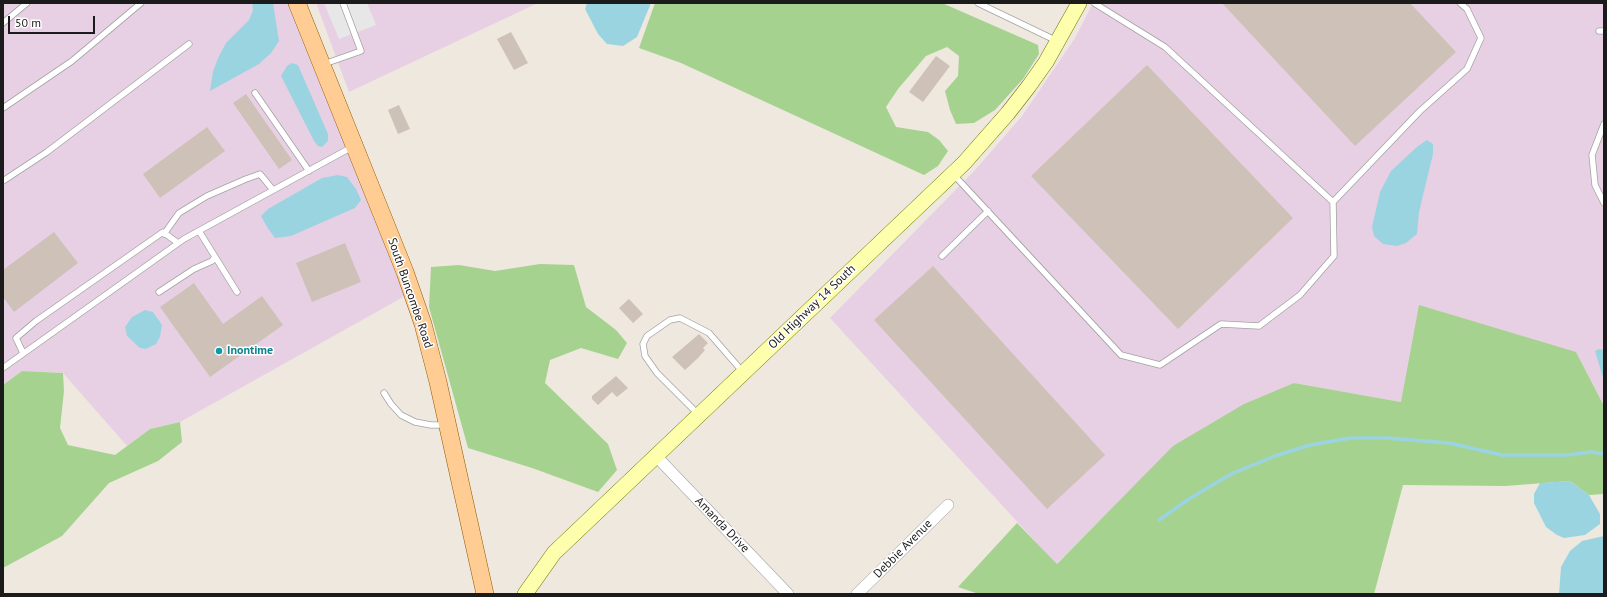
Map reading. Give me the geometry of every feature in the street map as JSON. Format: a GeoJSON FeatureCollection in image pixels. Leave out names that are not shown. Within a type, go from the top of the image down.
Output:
{"type":"FeatureCollection","features":[{"type":"Feature","properties":{"kind":"main road","name":"South Buncombe Road"},"geometry":{"type":"LineString","coordinates":[[297,3],[405,272],[423,324],[485,594]]}},
{"type":"Feature","properties":{"kind":"street","name":"Old Highway 14 South"},"geometry":{"type":"LineString","coordinates":[[525,594],[554,553],[952,173],[1008,113],[1029,86],[1058,41],[1079,3]]}},
{"type":"Feature","properties":{"kind":"street","name":"Amanda Drive"},"geometry":{"type":"LineString","coordinates":[[657,456],[788,594]]}},
{"type":"Feature","properties":{"kind":"street","name":"Debbie Avenue"},"geometry":{"type":"LineString","coordinates":[[857,594],[948,505]]}},
{"type":"Feature","properties":{"kind":"lane"},"geometry":{"type":"LineString","coordinates":[[3,23],[27,3]]}},
{"type":"Feature","properties":{"kind":"lane"},"geometry":{"type":"LineString","coordinates":[[3,108],[72,61],[141,3]]}},
{"type":"Feature","properties":{"kind":"lane"},"geometry":{"type":"LineString","coordinates":[[322,65],[361,51],[343,3]]}},
{"type":"Feature","properties":{"kind":"lane"},"geometry":{"type":"LineString","coordinates":[[978,3],[1058,41]]}},
{"type":"Feature","properties":{"kind":"lane"},"geometry":{"type":"LineString","coordinates":[[1094,3],[1165,47],[1333,202]]}},
{"type":"Feature","properties":{"kind":"lane"},"geometry":{"type":"LineString","coordinates":[[952,173],[1121,355],[1160,365],[1222,324],[1259,326],[1300,295],[1334,256],[1333,202],[1420,111],[1467,69],[1481,38],[1467,9],[1460,3]]}},
{"type":"Feature","properties":{"kind":"lane"},"geometry":{"type":"LineString","coordinates":[[3,181],[46,152],[189,44]]}},
{"type":"Feature","properties":{"kind":"lane"},"geometry":{"type":"LineString","coordinates":[[255,93],[309,171]]}},
{"type":"Feature","properties":{"kind":"lane"},"geometry":{"type":"LineString","coordinates":[[1604,124],[1592,155],[1595,185],[1604,203]]}},
{"type":"Feature","properties":{"kind":"lane"},"geometry":{"type":"LineString","coordinates":[[3,368],[178,243],[354,146]]}},
{"type":"Feature","properties":{"kind":"lane"},"geometry":{"type":"LineString","coordinates":[[164,234],[179,213],[206,196],[260,174],[273,190]]}},
{"type":"Feature","properties":{"kind":"lane"},"geometry":{"type":"LineString","coordinates":[[942,256],[988,211]]}},
{"type":"Feature","properties":{"kind":"lane"},"geometry":{"type":"LineString","coordinates":[[199,231],[237,292]]}},
{"type":"Feature","properties":{"kind":"lane"},"geometry":{"type":"LineString","coordinates":[[23,353],[16,338],[36,321],[163,232],[178,243]]}},
{"type":"Feature","properties":{"kind":"lane"},"geometry":{"type":"LineString","coordinates":[[159,292],[194,269],[212,261],[215,257]]}},
{"type":"Feature","properties":{"kind":"lane"},"geometry":{"type":"LineString","coordinates":[[699,416],[657,373],[645,356],[643,344],[647,336],[670,320],[680,318],[709,334],[743,373]]}},
{"type":"Feature","properties":{"kind":"lane"},"geometry":{"type":"LineString","coordinates":[[384,393],[401,415],[415,422],[431,425],[447,425]]}},
{"type":"Feature","properties":{"kind":"shaded area"},"geometry":{"type":"Polygon","coordinates":[[[3,3],[288,3],[405,296],[180,422],[150,429],[127,446],[63,373],[22,371],[3,385],[3,3]]]}},
{"type":"Feature","properties":{"kind":"shaded area"},"geometry":{"type":"Polygon","coordinates":[[[316,3],[538,3],[349,92],[316,3]]]}},
{"type":"Feature","properties":{"kind":"shaded area"},"geometry":{"type":"Polygon","coordinates":[[[324,3],[367,3],[376,25],[339,39],[324,3]]]}},
{"type":"Feature","properties":{"kind":"shaded area"},"geometry":{"type":"Polygon","coordinates":[[[1093,3],[1604,3],[1604,406],[1576,352],[1401,402],[1294,383],[1109,512],[1056,564],[830,318],[976,169],[1022,116],[1075,38],[1093,3]]]}},
{"type":"Feature","properties":{"kind":"green space"},"geometry":{"type":"Polygon","coordinates":[[[655,3],[942,3],[1038,45],[1039,54],[1023,79],[995,110],[974,123],[956,124],[950,110],[945,91],[958,76],[959,56],[947,47],[926,56],[898,89],[886,107],[896,127],[928,132],[939,140],[948,151],[938,166],[924,175],[681,63],[639,48],[655,3]]]}},
{"type":"Feature","properties":{"kind":"green space"},"geometry":{"type":"Polygon","coordinates":[[[540,264],[574,265],[586,307],[616,330],[627,343],[618,359],[581,348],[550,360],[545,383],[608,444],[617,470],[598,492],[532,468],[468,448],[429,307],[431,267],[459,265],[495,271],[540,264]]]}},
{"type":"Feature","properties":{"kind":"green space"},"geometry":{"type":"Polygon","coordinates":[[[1419,305],[1576,352],[1604,406],[1604,494],[1589,495],[1570,481],[1505,486],[1403,485],[1374,594],[979,594],[958,587],[1017,523],[1057,564],[1173,446],[1244,404],[1294,383],[1401,402],[1419,305]]]}},
{"type":"Feature","properties":{"kind":"green space"},"geometry":{"type":"Polygon","coordinates":[[[22,371],[63,373],[64,391],[60,428],[68,445],[115,455],[150,429],[180,422],[182,442],[158,461],[109,483],[62,536],[3,568],[3,385],[22,371]]]}},
{"type":"Feature","properties":{"kind":"water"},"geometry":{"type":"Polygon","coordinates":[[[252,3],[273,3],[279,41],[271,53],[259,64],[210,91],[213,71],[219,56],[226,43],[249,20],[253,10],[252,3]]]}},
{"type":"Feature","properties":{"kind":"water"},"geometry":{"type":"Polygon","coordinates":[[[587,3],[651,3],[637,37],[623,46],[607,44],[598,34],[585,9],[587,3]]]}},
{"type":"Feature","properties":{"kind":"water"},"geometry":{"type":"Polygon","coordinates":[[[292,63],[298,65],[328,134],[328,141],[322,147],[318,146],[314,141],[281,76],[287,66],[292,63]]]}},
{"type":"Feature","properties":{"kind":"water"},"geometry":{"type":"Polygon","coordinates":[[[1427,140],[1433,144],[1433,154],[1419,212],[1417,234],[1406,243],[1397,246],[1383,244],[1374,236],[1372,227],[1380,192],[1391,171],[1418,146],[1427,140]]]}},
{"type":"Feature","properties":{"kind":"water"},"geometry":{"type":"Polygon","coordinates":[[[338,175],[347,177],[356,189],[361,200],[355,208],[291,236],[275,238],[261,216],[268,209],[322,178],[338,175]]]}},
{"type":"Feature","properties":{"kind":"water"},"geometry":{"type":"Polygon","coordinates":[[[145,310],[153,312],[162,325],[160,337],[156,344],[146,349],[140,348],[127,336],[125,327],[132,317],[145,310]]]}},
{"type":"Feature","properties":{"kind":"water"},"geometry":{"type":"Polygon","coordinates":[[[1599,349],[1604,350],[1604,381],[1595,351],[1599,349]]]}},
{"type":"Feature","properties":{"kind":"water"},"geometry":{"type":"Polygon","coordinates":[[[1570,481],[1589,495],[1600,514],[1600,524],[1585,535],[1564,538],[1546,527],[1534,503],[1534,494],[1540,483],[1570,481]]]}},
{"type":"Feature","properties":{"kind":"water"},"geometry":{"type":"Polygon","coordinates":[[[1604,536],[1604,594],[1559,594],[1561,567],[1570,551],[1582,541],[1604,536]]]}},
{"type":"Feature","properties":{"kind":"building"},"geometry":{"type":"Polygon","coordinates":[[[1222,3],[1410,3],[1456,52],[1355,146],[1222,3]]]}},
{"type":"Feature","properties":{"kind":"building"},"geometry":{"type":"Polygon","coordinates":[[[511,32],[528,63],[514,70],[497,39],[511,32]]]}},
{"type":"Feature","properties":{"kind":"building"},"geometry":{"type":"Polygon","coordinates":[[[936,56],[950,66],[923,102],[909,92],[936,56]]]}},
{"type":"Feature","properties":{"kind":"building"},"geometry":{"type":"Polygon","coordinates":[[[1147,65],[1293,218],[1178,329],[1031,176],[1147,65]]]}},
{"type":"Feature","properties":{"kind":"building"},"geometry":{"type":"Polygon","coordinates":[[[246,94],[292,160],[279,169],[233,103],[246,94]]]}},
{"type":"Feature","properties":{"kind":"building"},"geometry":{"type":"Polygon","coordinates":[[[399,105],[410,129],[398,134],[388,110],[399,105]]]}},
{"type":"Feature","properties":{"kind":"building"},"geometry":{"type":"Polygon","coordinates":[[[207,127],[225,151],[160,198],[143,174],[207,127]]]}},
{"type":"Feature","properties":{"kind":"building"},"geometry":{"type":"Polygon","coordinates":[[[54,232],[78,263],[14,312],[3,297],[3,270],[54,232]]]}},
{"type":"Feature","properties":{"kind":"building"},"geometry":{"type":"Polygon","coordinates":[[[345,243],[361,282],[312,302],[296,263],[345,243]]]}},
{"type":"Feature","properties":{"kind":"building"},"geometry":{"type":"Polygon","coordinates":[[[933,266],[1105,455],[1047,509],[874,320],[933,266]]]}},
{"type":"Feature","properties":{"kind":"building","name":"Inontime"},"geometry":{"type":"Polygon","coordinates":[[[194,283],[223,324],[262,296],[283,325],[210,377],[160,307],[194,283]]]}},
{"type":"Feature","properties":{"kind":"building"},"geometry":{"type":"Polygon","coordinates":[[[629,299],[643,314],[633,323],[619,308],[629,299]]]}},
{"type":"Feature","properties":{"kind":"building"},"geometry":{"type":"Polygon","coordinates":[[[699,334],[708,343],[703,348],[705,350],[685,370],[672,357],[699,334]]]}},
{"type":"Feature","properties":{"kind":"building"},"geometry":{"type":"Polygon","coordinates":[[[616,376],[628,388],[617,397],[612,392],[598,405],[592,399],[592,396],[616,376]]]}},
{"type":"Feature","properties":{"kind":"waterway"},"geometry":{"type":"LineString","coordinates":[[1159,520],[1189,499],[1231,474],[1275,456],[1310,445],[1350,438],[1387,438],[1449,443],[1502,455],[1567,455],[1591,452],[1604,454]]}},
{"type":"Feature","properties":{"kind":"place","name":"Inontime"},"geometry":{"type":"Point","coordinates":[219,351]}}]}
